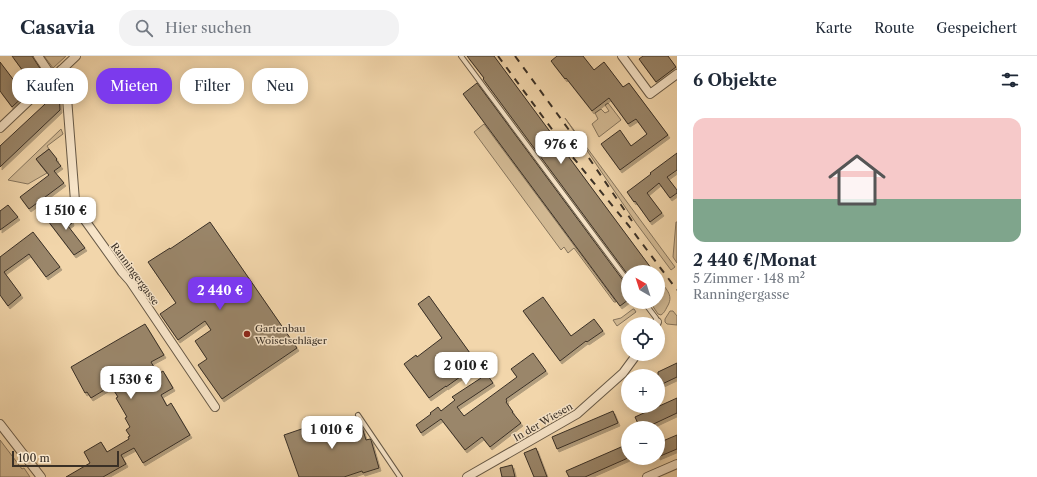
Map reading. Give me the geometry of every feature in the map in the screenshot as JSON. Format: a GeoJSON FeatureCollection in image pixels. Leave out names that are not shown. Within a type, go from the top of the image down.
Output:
{"type":"FeatureCollection","features":[{"type":"Feature","properties":{"kind":"street"},"geometry":{"type":"LineString","coordinates":[[38,56],[46,68]]}},
{"type":"Feature","properties":{"kind":"street"},"geometry":{"type":"LineString","coordinates":[[63,68],[76,56]]}},
{"type":"Feature","properties":{"kind":"street"},"geometry":{"type":"LineString","coordinates":[[622,56],[650,94],[677,74]]}},
{"type":"Feature","properties":{"kind":"street"},"geometry":{"type":"LineString","coordinates":[[0,128],[26,104]]}},
{"type":"Feature","properties":{"kind":"street","name":"Ranningergasse"},"geometry":{"type":"LineString","coordinates":[[67,104],[75,201],[79,212],[130,281],[215,407]]}},
{"type":"Feature","properties":{"kind":"street","name":"In der Wiesen"},"geometry":{"type":"LineString","coordinates":[[467,477],[577,414],[623,373],[632,361]]}},
{"type":"Feature","properties":{"kind":"street"},"geometry":{"type":"LineString","coordinates":[[0,424],[41,477]]}},
{"type":"Feature","properties":{"kind":"street"},"geometry":{"type":"LineString","coordinates":[[647,477],[676,466]]}},
{"type":"Feature","properties":{"kind":"lane"},"geometry":{"type":"LineString","coordinates":[[461,56],[621,272]]}},
{"type":"Feature","properties":{"kind":"lane"},"geometry":{"type":"LineString","coordinates":[[358,415],[400,477]]}},
{"type":"Feature","properties":{"kind":"shaded area"},"geometry":{"type":"Polygon","coordinates":[[[44,56],[66,56],[53,68],[44,56]]]}},
{"type":"Feature","properties":{"kind":"shaded area"},"geometry":{"type":"Polygon","coordinates":[[[608,103],[621,120],[599,137],[592,124],[598,119],[595,113],[601,109],[605,113],[609,111],[605,105],[608,103]]]}},
{"type":"Feature","properties":{"kind":"shaded area"},"geometry":{"type":"Polygon","coordinates":[[[565,118],[675,267],[671,270],[636,223],[565,118]]]}},
{"type":"Feature","properties":{"kind":"shaded area"},"geometry":{"type":"Polygon","coordinates":[[[484,124],[616,302],[614,302],[574,248],[568,253],[564,247],[561,250],[474,132],[484,124]]]}},
{"type":"Feature","properties":{"kind":"shaded area"},"geometry":{"type":"Polygon","coordinates":[[[61,129],[63,134],[47,146],[49,149],[36,159],[47,173],[28,184],[8,180],[61,129]]]}},
{"type":"Feature","properties":{"kind":"shaded area"},"geometry":{"type":"Polygon","coordinates":[[[677,222],[677,263],[673,257],[677,222]]]}},
{"type":"Feature","properties":{"kind":"shaded area"},"geometry":{"type":"Polygon","coordinates":[[[665,287],[669,293],[670,300],[665,311],[661,315],[658,314],[655,309],[665,309],[665,287]]]}},
{"type":"Feature","properties":{"kind":"shaded area"},"geometry":{"type":"Polygon","coordinates":[[[633,309],[636,312],[629,317],[622,317],[633,309]]]}},
{"type":"Feature","properties":{"kind":"shaded area"},"geometry":{"type":"Polygon","coordinates":[[[670,311],[673,311],[677,316],[677,325],[667,324],[665,319],[670,311]]]}},
{"type":"Feature","properties":{"kind":"shaded area"},"geometry":{"type":"Polygon","coordinates":[[[621,318],[621,323],[617,326],[613,320],[621,318]]]}},
{"type":"Feature","properties":{"kind":"shaded area"},"geometry":{"type":"Polygon","coordinates":[[[0,440],[22,469],[24,468],[30,477],[0,477],[0,440]]]}},
{"type":"Feature","properties":{"kind":"building"},"geometry":{"type":"Polygon","coordinates":[[[12,56],[32,56],[40,68],[21,68],[12,56]]]}},
{"type":"Feature","properties":{"kind":"building"},"geometry":{"type":"Polygon","coordinates":[[[467,56],[494,56],[649,265],[621,266],[483,79],[484,78],[467,56]]]}},
{"type":"Feature","properties":{"kind":"building"},"geometry":{"type":"Polygon","coordinates":[[[557,56],[583,56],[594,70],[604,62],[623,87],[629,83],[668,135],[620,170],[601,144],[620,130],[631,146],[647,134],[636,119],[628,124],[609,98],[592,111],[551,61],[557,56]]]}},
{"type":"Feature","properties":{"kind":"building"},"geometry":{"type":"Polygon","coordinates":[[[643,56],[668,56],[676,67],[656,82],[639,59],[643,56]]]}},
{"type":"Feature","properties":{"kind":"building"},"geometry":{"type":"Polygon","coordinates":[[[0,62],[12,78],[12,104],[15,104],[12,107],[0,91],[0,62]]]}},
{"type":"Feature","properties":{"kind":"building"},"geometry":{"type":"Polygon","coordinates":[[[477,83],[621,278],[620,306],[463,94],[477,83]]]}},
{"type":"Feature","properties":{"kind":"building"},"geometry":{"type":"Polygon","coordinates":[[[45,104],[60,104],[60,110],[0,167],[0,146],[45,104]]]}},
{"type":"Feature","properties":{"kind":"building"},"geometry":{"type":"Polygon","coordinates":[[[49,149],[61,166],[54,171],[64,183],[29,209],[20,197],[49,175],[36,159],[49,149]]]}},
{"type":"Feature","properties":{"kind":"building"},"geometry":{"type":"Polygon","coordinates":[[[677,153],[677,170],[667,177],[677,190],[677,193],[670,198],[659,183],[647,193],[662,213],[650,222],[627,192],[677,153]]]}},
{"type":"Feature","properties":{"kind":"building"},"geometry":{"type":"Polygon","coordinates":[[[8,205],[18,217],[0,230],[0,211],[8,205]]]}},
{"type":"Feature","properties":{"kind":"building"},"geometry":{"type":"Polygon","coordinates":[[[68,207],[72,223],[68,226],[85,248],[74,255],[48,221],[68,207]]]}},
{"type":"Feature","properties":{"kind":"building"},"geometry":{"type":"Polygon","coordinates":[[[210,222],[297,348],[222,399],[198,365],[207,359],[195,341],[211,330],[205,321],[178,340],[160,314],[176,303],[148,262],[210,222]]]}},
{"type":"Feature","properties":{"kind":"building"},"geometry":{"type":"Polygon","coordinates":[[[33,232],[60,267],[46,277],[29,254],[4,272],[21,295],[8,306],[0,295],[0,257],[33,232]]]}},
{"type":"Feature","properties":{"kind":"building"},"geometry":{"type":"Polygon","coordinates":[[[429,296],[493,383],[457,407],[464,416],[517,377],[511,369],[533,353],[546,371],[506,399],[506,402],[512,412],[521,423],[490,447],[482,437],[465,450],[441,419],[421,433],[416,425],[438,407],[441,411],[455,400],[452,397],[481,378],[474,368],[429,398],[404,364],[416,355],[417,357],[442,338],[418,304],[429,296]]]}},
{"type":"Feature","properties":{"kind":"building"},"geometry":{"type":"Polygon","coordinates":[[[543,297],[571,336],[594,319],[603,331],[587,342],[586,341],[560,361],[523,311],[543,297]]]}},
{"type":"Feature","properties":{"kind":"building"},"geometry":{"type":"Polygon","coordinates":[[[145,324],[164,355],[151,362],[158,374],[163,371],[173,388],[161,395],[167,406],[171,403],[190,435],[143,463],[134,448],[121,455],[126,464],[103,477],[66,477],[90,463],[84,452],[101,442],[107,452],[129,439],[128,437],[130,436],[126,430],[130,427],[125,418],[127,417],[111,386],[91,398],[87,392],[85,393],[71,367],[145,324]]]}},
{"type":"Feature","properties":{"kind":"building"},"geometry":{"type":"Polygon","coordinates":[[[677,363],[677,377],[665,383],[664,369],[677,363]]]}},
{"type":"Feature","properties":{"kind":"building"},"geometry":{"type":"Polygon","coordinates":[[[677,398],[677,413],[660,421],[637,421],[635,417],[644,413],[665,413],[665,403],[677,398]]]}},
{"type":"Feature","properties":{"kind":"building"},"geometry":{"type":"Polygon","coordinates":[[[613,411],[618,423],[557,449],[552,437],[613,411]]]}},
{"type":"Feature","properties":{"kind":"building"},"geometry":{"type":"Polygon","coordinates":[[[355,417],[362,427],[366,440],[371,440],[379,468],[363,473],[362,471],[344,477],[299,477],[284,435],[335,418],[338,426],[350,422],[348,419],[355,417]]]}},
{"type":"Feature","properties":{"kind":"building"},"geometry":{"type":"Polygon","coordinates":[[[677,435],[677,449],[665,454],[665,440],[677,435]]]}},
{"type":"Feature","properties":{"kind":"building"},"geometry":{"type":"Polygon","coordinates":[[[621,447],[621,461],[585,477],[569,477],[566,471],[621,447]]]}},
{"type":"Feature","properties":{"kind":"building"},"geometry":{"type":"Polygon","coordinates":[[[536,448],[547,477],[534,477],[524,453],[536,448]]]}},
{"type":"Feature","properties":{"kind":"building"},"geometry":{"type":"Polygon","coordinates":[[[512,465],[515,477],[502,477],[500,468],[512,465]]]}},
{"type":"Feature","properties":{"kind":"railway"},"geometry":{"type":"LineString","coordinates":[[498,56],[571,155],[629,226],[677,290]]}},
{"type":"Feature","properties":{"kind":"railway"},"geometry":{"type":"LineString","coordinates":[[515,56],[580,145],[632,221]]}},
{"type":"Feature","properties":{"kind":"place","name":"Gartenbau Woisetschläger"},"geometry":{"type":"Point","coordinates":[247,334]}}]}
